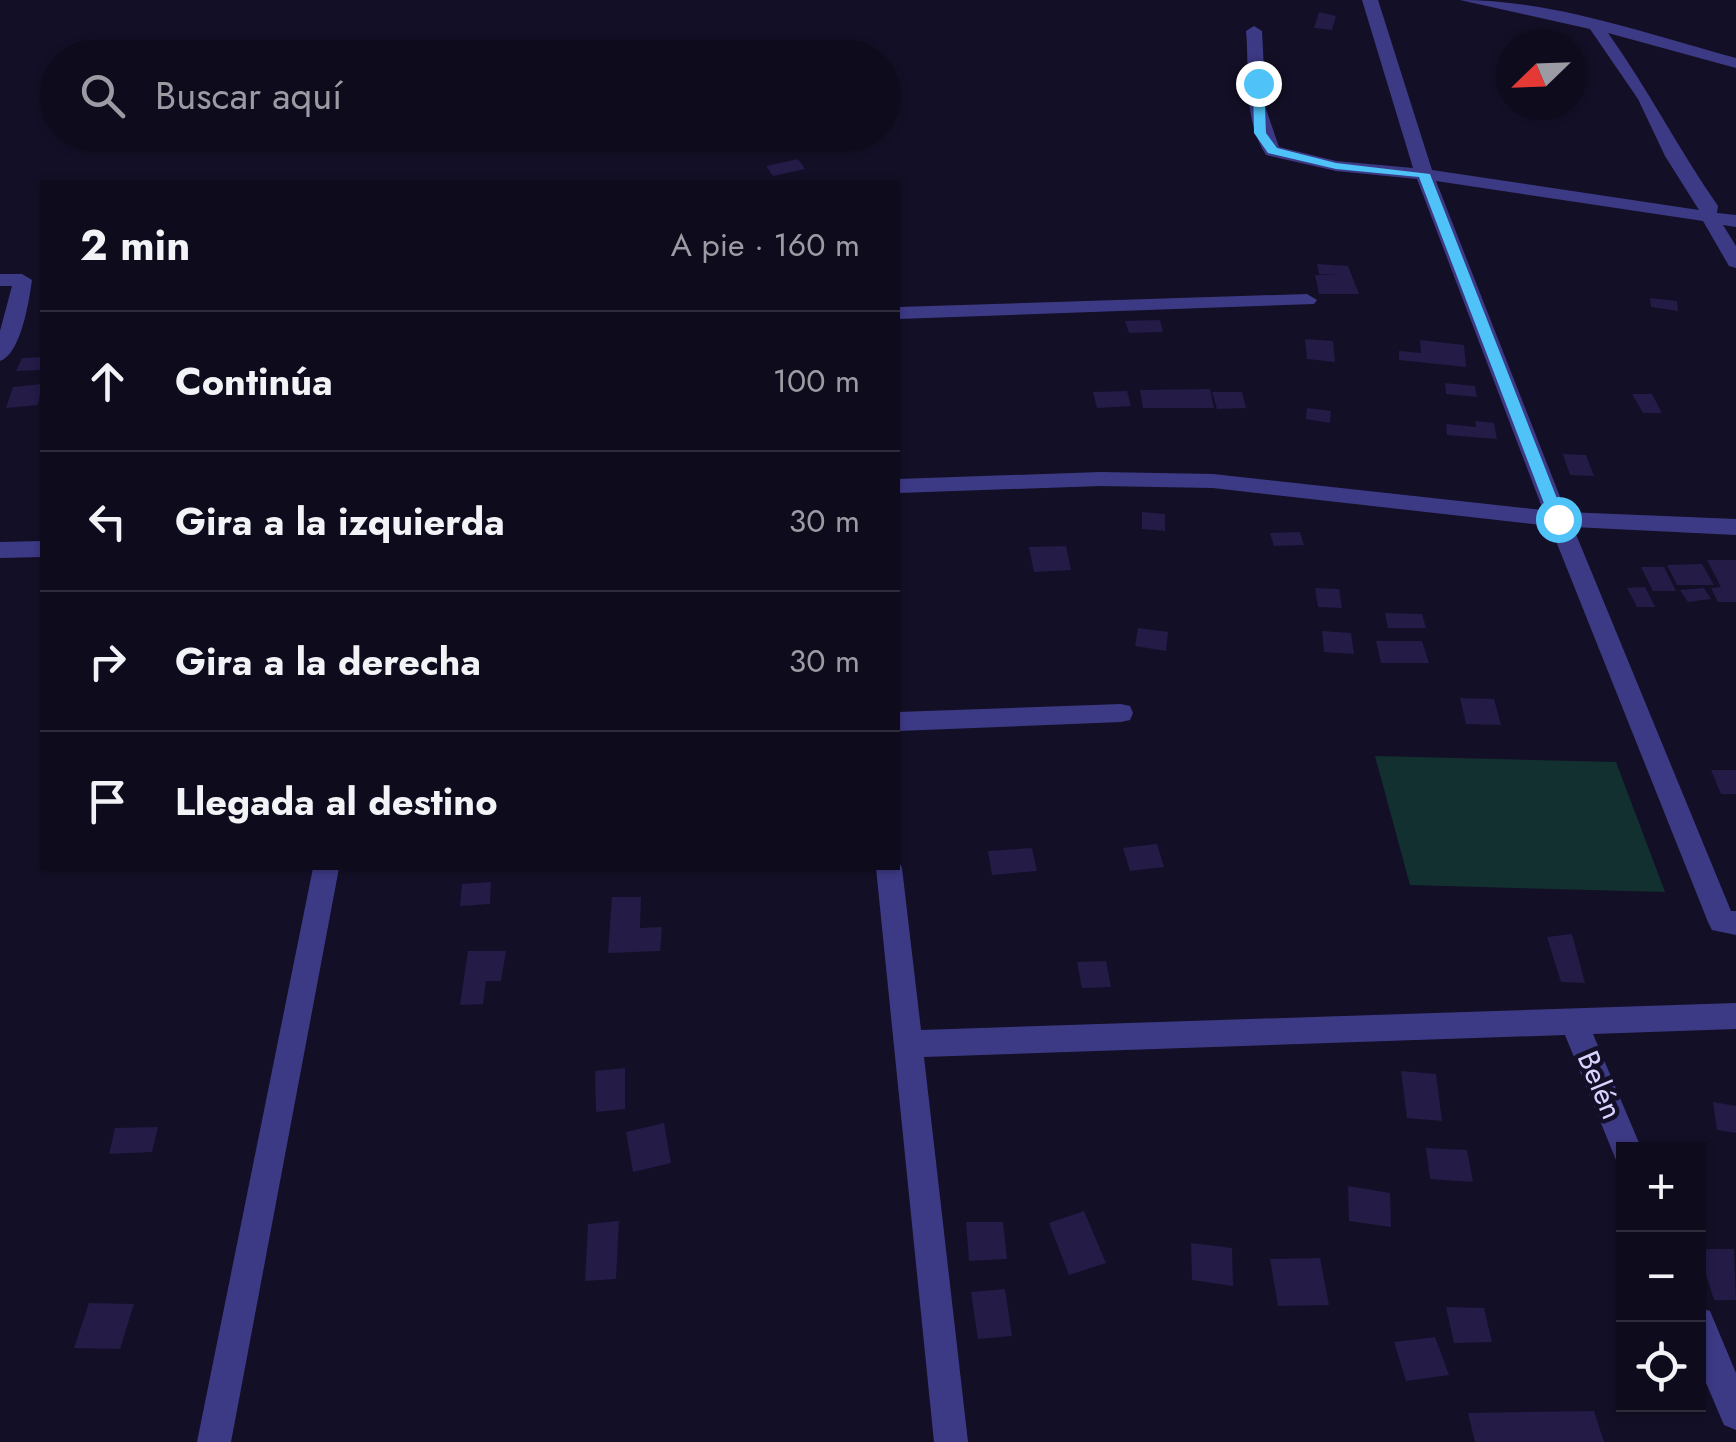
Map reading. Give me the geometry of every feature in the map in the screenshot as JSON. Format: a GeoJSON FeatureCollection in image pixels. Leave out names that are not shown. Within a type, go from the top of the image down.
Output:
{"type":"FeatureCollection","features":[{"type":"Feature","properties":{"kind":"street"},"geometry":{"type":"LineString","coordinates":[[1370,0],[1424,174],[1558,519],[1722,922],[1736,923]]}},
{"type":"Feature","properties":{"kind":"street"},"geometry":{"type":"LineString","coordinates":[[1468,0],[1595,25],[1736,63]]}},
{"type":"Feature","properties":{"kind":"street"},"geometry":{"type":"LineString","coordinates":[[1595,25],[1646,100],[1674,156],[1710,206],[1708,215],[1736,262]]}},
{"type":"Feature","properties":{"kind":"street"},"geometry":{"type":"LineString","coordinates":[[1254,31],[1260,66],[1260,133],[1272,150],[1336,166],[1424,174],[1736,221]]}},
{"type":"Feature","properties":{"kind":"street"},"geometry":{"type":"LineString","coordinates":[[0,280],[22,280],[18,311],[0,355]]}},
{"type":"Feature","properties":{"kind":"street"},"geometry":{"type":"LineString","coordinates":[[900,313],[1035,313],[1221,298],[1307,300]]}},
{"type":"Feature","properties":{"kind":"street"},"geometry":{"type":"LineString","coordinates":[[900,486],[1213,481],[1558,519],[1736,526]]}},
{"type":"Feature","properties":{"kind":"street"},"geometry":{"type":"LineString","coordinates":[[0,550],[40,549]]}},
{"type":"Feature","properties":{"kind":"street"},"geometry":{"type":"LineString","coordinates":[[900,722],[1121,714]]}},
{"type":"Feature","properties":{"kind":"street"},"geometry":{"type":"LineString","coordinates":[[214,1442],[326,870]]}},
{"type":"Feature","properties":{"kind":"street"},"geometry":{"type":"LineString","coordinates":[[889,870],[951,1442]]}},
{"type":"Feature","properties":{"kind":"street"},"geometry":{"type":"LineString","coordinates":[[908,1044],[1736,1016]]}},
{"type":"Feature","properties":{"kind":"street","name":"Belén"},"geometry":{"type":"LineString","coordinates":[[1573,1020],[1624,1142]]}},
{"type":"Feature","properties":{"kind":"street"},"geometry":{"type":"LineString","coordinates":[[1706,1341],[1736,1413]]}},
{"type":"Feature","properties":{"kind":"green space"},"geometry":{"type":"Polygon","coordinates":[[[1375,756],[1616,762],[1665,892],[1410,885],[1375,756]]]}},
{"type":"Feature","properties":{"kind":"building"},"geometry":{"type":"Polygon","coordinates":[[[1319,12],[1336,16],[1332,30],[1314,28],[1319,12]]]}},
{"type":"Feature","properties":{"kind":"building"},"geometry":{"type":"Polygon","coordinates":[[[798,159],[805,169],[773,176],[766,166],[798,159]]]}},
{"type":"Feature","properties":{"kind":"building"},"geometry":{"type":"Polygon","coordinates":[[[1317,264],[1348,266],[1359,294],[1319,294],[1315,275],[1338,274],[1319,274],[1317,264]]]}},
{"type":"Feature","properties":{"kind":"building"},"geometry":{"type":"Polygon","coordinates":[[[1650,298],[1677,301],[1678,311],[1651,307],[1650,298]]]}},
{"type":"Feature","properties":{"kind":"building"},"geometry":{"type":"Polygon","coordinates":[[[1160,320],[1163,332],[1129,333],[1125,321],[1160,320]]]}},
{"type":"Feature","properties":{"kind":"building"},"geometry":{"type":"Polygon","coordinates":[[[1305,339],[1333,341],[1335,362],[1307,359],[1305,339]]]}},
{"type":"Feature","properties":{"kind":"building"},"geometry":{"type":"Polygon","coordinates":[[[1420,340],[1464,345],[1466,367],[1399,360],[1399,351],[1421,353],[1420,340]]]}},
{"type":"Feature","properties":{"kind":"building"},"geometry":{"type":"Polygon","coordinates":[[[40,357],[40,370],[16,371],[22,358],[40,357]]]}},
{"type":"Feature","properties":{"kind":"building"},"geometry":{"type":"Polygon","coordinates":[[[1445,383],[1475,386],[1477,397],[1446,394],[1445,383]]]}},
{"type":"Feature","properties":{"kind":"building"},"geometry":{"type":"Polygon","coordinates":[[[40,384],[38,405],[6,408],[13,387],[40,384]]]}},
{"type":"Feature","properties":{"kind":"building"},"geometry":{"type":"Polygon","coordinates":[[[1210,389],[1214,408],[1143,408],[1140,390],[1210,389]]]}},
{"type":"Feature","properties":{"kind":"building"},"geometry":{"type":"Polygon","coordinates":[[[1127,391],[1131,406],[1097,408],[1093,392],[1127,391]]]}},
{"type":"Feature","properties":{"kind":"building"},"geometry":{"type":"Polygon","coordinates":[[[1212,392],[1242,392],[1246,408],[1217,409],[1212,392]]]}},
{"type":"Feature","properties":{"kind":"building"},"geometry":{"type":"Polygon","coordinates":[[[1632,394],[1652,394],[1662,413],[1643,413],[1632,394]]]}},
{"type":"Feature","properties":{"kind":"building"},"geometry":{"type":"Polygon","coordinates":[[[1307,408],[1331,411],[1330,423],[1306,419],[1307,408]]]}},
{"type":"Feature","properties":{"kind":"building"},"geometry":{"type":"Polygon","coordinates":[[[1475,421],[1494,423],[1497,439],[1447,435],[1446,424],[1476,427],[1475,421]]]}},
{"type":"Feature","properties":{"kind":"building"},"geometry":{"type":"Polygon","coordinates":[[[1563,454],[1586,455],[1594,476],[1570,475],[1563,454]]]}},
{"type":"Feature","properties":{"kind":"building"},"geometry":{"type":"Polygon","coordinates":[[[1142,512],[1165,514],[1165,531],[1142,529],[1142,512]]]}},
{"type":"Feature","properties":{"kind":"building"},"geometry":{"type":"Polygon","coordinates":[[[1300,532],[1304,545],[1274,546],[1270,533],[1300,532]]]}},
{"type":"Feature","properties":{"kind":"building"},"geometry":{"type":"Polygon","coordinates":[[[1066,546],[1071,570],[1034,572],[1029,547],[1066,546]]]}},
{"type":"Feature","properties":{"kind":"building"},"geometry":{"type":"Polygon","coordinates":[[[1707,560],[1736,560],[1736,602],[1718,602],[1711,588],[1721,587],[1707,560]]]}},
{"type":"Feature","properties":{"kind":"building"},"geometry":{"type":"Polygon","coordinates":[[[1702,564],[1714,585],[1677,585],[1667,565],[1702,564]]]}},
{"type":"Feature","properties":{"kind":"building"},"geometry":{"type":"Polygon","coordinates":[[[1641,567],[1664,567],[1676,591],[1653,591],[1641,567]]]}},
{"type":"Feature","properties":{"kind":"building"},"geometry":{"type":"Polygon","coordinates":[[[1645,587],[1655,607],[1637,607],[1627,588],[1645,587]]]}},
{"type":"Feature","properties":{"kind":"building"},"geometry":{"type":"Polygon","coordinates":[[[1315,588],[1339,589],[1342,608],[1318,607],[1315,588]]]}},
{"type":"Feature","properties":{"kind":"building"},"geometry":{"type":"Polygon","coordinates":[[[1704,588],[1711,599],[1688,602],[1680,590],[1704,588]]]}},
{"type":"Feature","properties":{"kind":"building"},"geometry":{"type":"Polygon","coordinates":[[[1385,613],[1422,614],[1426,628],[1388,628],[1385,613]]]}},
{"type":"Feature","properties":{"kind":"building"},"geometry":{"type":"Polygon","coordinates":[[[1138,628],[1168,632],[1166,651],[1135,646],[1138,628]]]}},
{"type":"Feature","properties":{"kind":"building"},"geometry":{"type":"Polygon","coordinates":[[[1322,631],[1351,633],[1354,654],[1324,652],[1322,631]]]}},
{"type":"Feature","properties":{"kind":"building"},"geometry":{"type":"Polygon","coordinates":[[[1376,641],[1422,641],[1429,663],[1381,663],[1376,641]]]}},
{"type":"Feature","properties":{"kind":"building"},"geometry":{"type":"Polygon","coordinates":[[[1460,698],[1494,699],[1501,725],[1466,724],[1460,698]]]}},
{"type":"Feature","properties":{"kind":"building"},"geometry":{"type":"Polygon","coordinates":[[[1711,770],[1736,770],[1736,794],[1721,794],[1711,770]]]}},
{"type":"Feature","properties":{"kind":"building"},"geometry":{"type":"Polygon","coordinates":[[[1157,844],[1164,867],[1130,871],[1123,848],[1157,844]]]}},
{"type":"Feature","properties":{"kind":"building"},"geometry":{"type":"Polygon","coordinates":[[[1032,848],[1037,871],[992,875],[988,851],[1032,848]]]}},
{"type":"Feature","properties":{"kind":"building"},"geometry":{"type":"Polygon","coordinates":[[[491,882],[490,904],[460,906],[462,884],[491,882]]]}},
{"type":"Feature","properties":{"kind":"building"},"geometry":{"type":"Polygon","coordinates":[[[612,897],[641,897],[640,928],[662,927],[660,951],[608,953],[612,897]]]}},
{"type":"Feature","properties":{"kind":"building"},"geometry":{"type":"Polygon","coordinates":[[[1572,934],[1585,983],[1561,982],[1547,937],[1572,934]]]}},
{"type":"Feature","properties":{"kind":"building"},"geometry":{"type":"Polygon","coordinates":[[[468,951],[506,951],[501,981],[486,981],[483,1004],[460,1005],[468,951]]]}},
{"type":"Feature","properties":{"kind":"building"},"geometry":{"type":"Polygon","coordinates":[[[1106,961],[1111,987],[1082,988],[1077,962],[1106,961]]]}},
{"type":"Feature","properties":{"kind":"building"},"geometry":{"type":"Polygon","coordinates":[[[625,1068],[625,1109],[596,1112],[595,1071],[625,1068]]]}},
{"type":"Feature","properties":{"kind":"building"},"geometry":{"type":"Polygon","coordinates":[[[1401,1071],[1436,1074],[1442,1121],[1407,1118],[1401,1071]]]}},
{"type":"Feature","properties":{"kind":"building"},"geometry":{"type":"Polygon","coordinates":[[[1713,1102],[1736,1106],[1736,1133],[1717,1130],[1713,1102]]]}},
{"type":"Feature","properties":{"kind":"building"},"geometry":{"type":"Polygon","coordinates":[[[664,1123],[671,1163],[633,1172],[626,1132],[664,1123]]]}},
{"type":"Feature","properties":{"kind":"building"},"geometry":{"type":"Polygon","coordinates":[[[158,1127],[152,1152],[109,1154],[115,1128],[158,1127]]]}},
{"type":"Feature","properties":{"kind":"building"},"geometry":{"type":"Polygon","coordinates":[[[1426,1148],[1467,1150],[1473,1182],[1430,1179],[1426,1148]]]}},
{"type":"Feature","properties":{"kind":"building"},"geometry":{"type":"Polygon","coordinates":[[[1348,1186],[1390,1193],[1391,1227],[1349,1221],[1348,1186]]]}},
{"type":"Feature","properties":{"kind":"building"},"geometry":{"type":"Polygon","coordinates":[[[1084,1211],[1106,1263],[1069,1275],[1049,1223],[1084,1211]]]}},
{"type":"Feature","properties":{"kind":"building"},"geometry":{"type":"Polygon","coordinates":[[[619,1221],[616,1279],[585,1281],[588,1224],[619,1221]]]}},
{"type":"Feature","properties":{"kind":"building"},"geometry":{"type":"Polygon","coordinates":[[[966,1222],[1003,1222],[1007,1259],[969,1261],[966,1222]]]}},
{"type":"Feature","properties":{"kind":"building"},"geometry":{"type":"Polygon","coordinates":[[[1191,1243],[1232,1248],[1233,1286],[1192,1280],[1191,1243]]]}},
{"type":"Feature","properties":{"kind":"building"},"geometry":{"type":"Polygon","coordinates":[[[1706,1249],[1734,1249],[1736,1300],[1714,1300],[1706,1274],[1706,1249]]]}},
{"type":"Feature","properties":{"kind":"building"},"geometry":{"type":"Polygon","coordinates":[[[1320,1258],[1329,1305],[1278,1306],[1270,1259],[1320,1258]]]}},
{"type":"Feature","properties":{"kind":"building"},"geometry":{"type":"Polygon","coordinates":[[[1005,1289],[1012,1336],[978,1339],[971,1292],[1005,1289]]]}},
{"type":"Feature","properties":{"kind":"building"},"geometry":{"type":"Polygon","coordinates":[[[89,1303],[134,1304],[120,1349],[74,1348],[89,1303]]]}},
{"type":"Feature","properties":{"kind":"building"},"geometry":{"type":"Polygon","coordinates":[[[1446,1307],[1484,1308],[1492,1342],[1454,1343],[1446,1307]]]}},
{"type":"Feature","properties":{"kind":"building"},"geometry":{"type":"Polygon","coordinates":[[[1435,1337],[1449,1375],[1406,1381],[1394,1342],[1435,1337]]]}},
{"type":"Feature","properties":{"kind":"building"},"geometry":{"type":"Polygon","coordinates":[[[1594,1411],[1604,1442],[1475,1442],[1468,1413],[1594,1411]]]}},
{"type":"Feature","properties":{"kind":"route"},"geometry":{"type":"LineString","coordinates":[[1258,83],[1260,133],[1272,150],[1295,159],[1336,166],[1424,174],[1558,519]]}}]}
